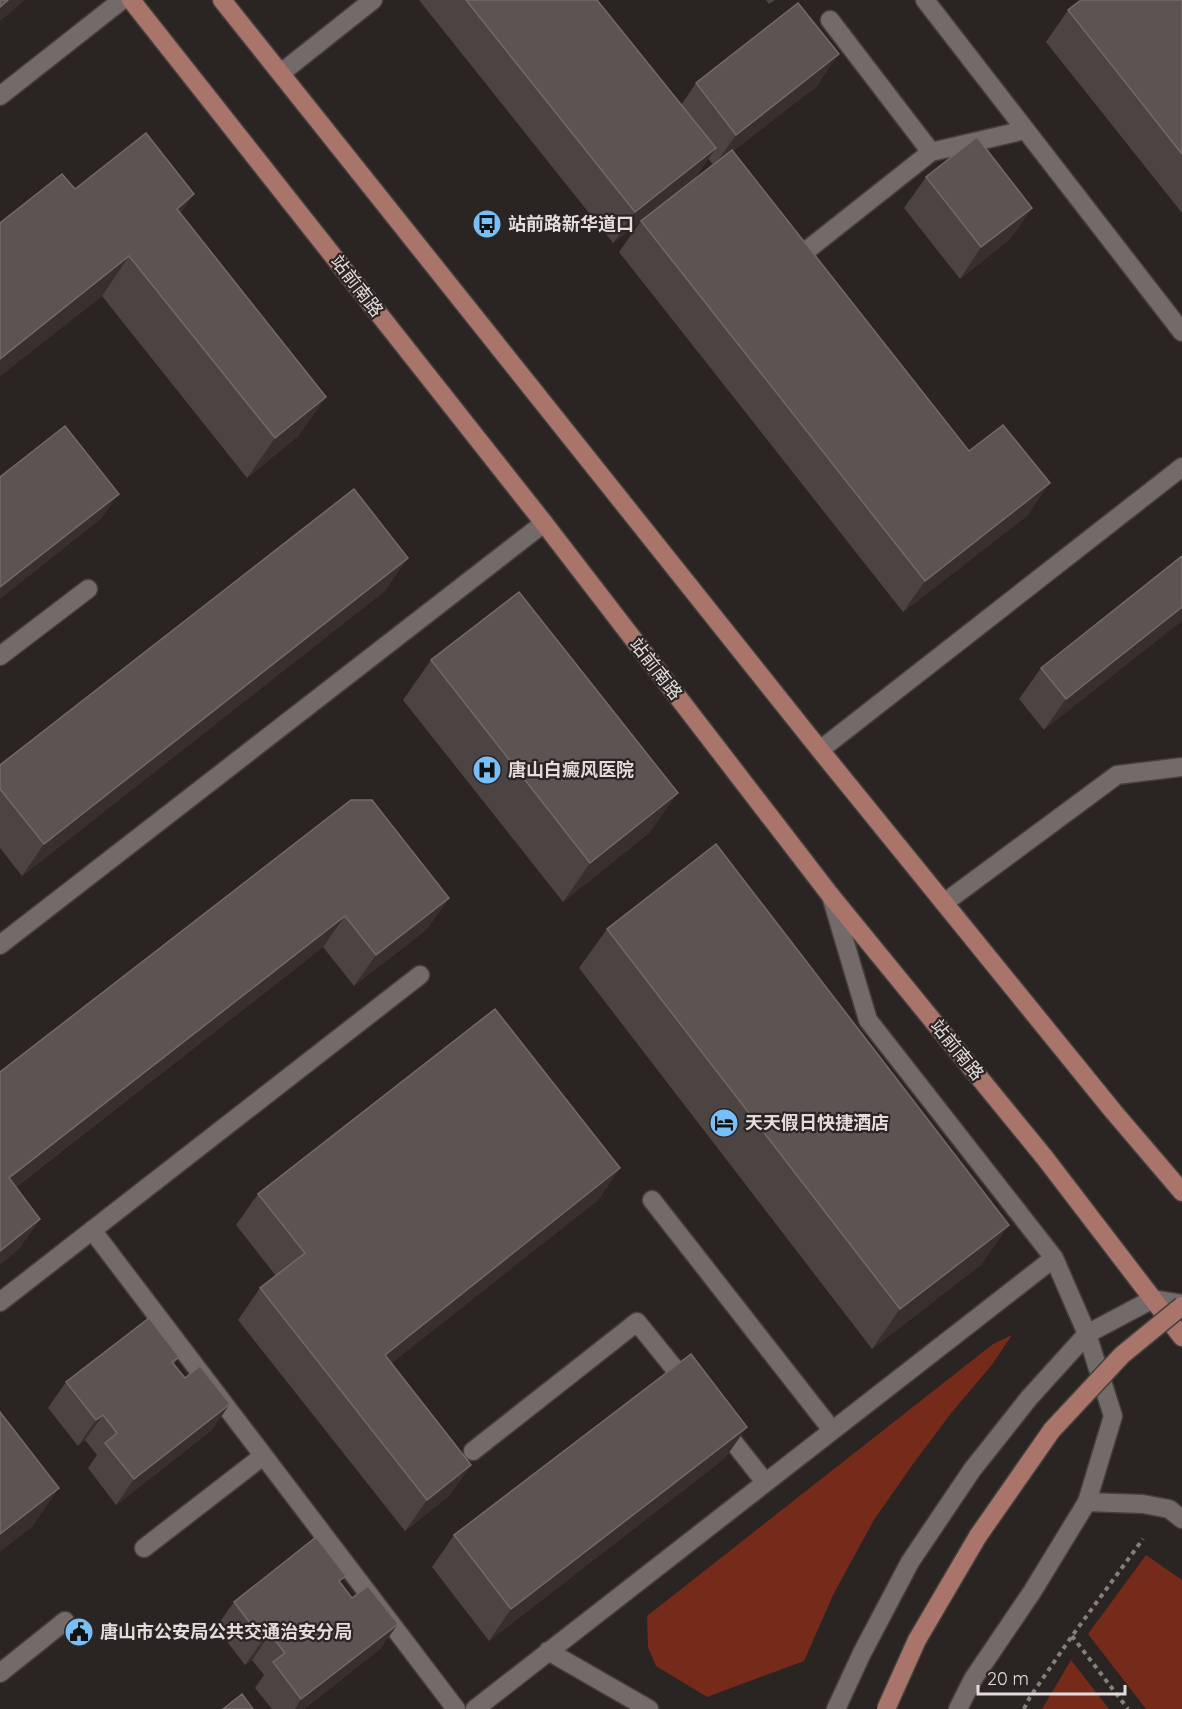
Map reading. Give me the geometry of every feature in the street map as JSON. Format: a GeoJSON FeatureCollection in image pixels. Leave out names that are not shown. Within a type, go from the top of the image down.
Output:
{"type":"FeatureCollection","features":[{"type":"Feature","properties":{"kind":"main road","name":"站前南路"},"geometry":{"type":"LineString","coordinates":[[131,0],[544,523],[831,896],[1045,1158],[1182,1337]]}},
{"type":"Feature","properties":{"kind":"main road"},"geometry":{"type":"LineString","coordinates":[[222,0],[820,750],[1113,1111],[1182,1192]]}},
{"type":"Feature","properties":{"kind":"main road"},"geometry":{"type":"LineString","coordinates":[[886,1709],[917,1640],[978,1536],[1052,1430],[1122,1355],[1182,1305]]}},
{"type":"Feature","properties":{"kind":"street"},"geometry":{"type":"LineString","coordinates":[[0,96],[122,0]]}},
{"type":"Feature","properties":{"kind":"street"},"geometry":{"type":"LineString","coordinates":[[281,73],[373,0]]}},
{"type":"Feature","properties":{"kind":"street"},"geometry":{"type":"LineString","coordinates":[[925,0],[1182,332]]}},
{"type":"Feature","properties":{"kind":"street"},"geometry":{"type":"LineString","coordinates":[[830,20],[931,152]]}},
{"type":"Feature","properties":{"kind":"street"},"geometry":{"type":"LineString","coordinates":[[811,247],[931,152],[1025,130]]}},
{"type":"Feature","properties":{"kind":"street"},"geometry":{"type":"LineString","coordinates":[[820,750],[1182,467]]}},
{"type":"Feature","properties":{"kind":"street"},"geometry":{"type":"LineString","coordinates":[[0,945],[544,523]]}},
{"type":"Feature","properties":{"kind":"street"},"geometry":{"type":"LineString","coordinates":[[0,656],[88,589]]}},
{"type":"Feature","properties":{"kind":"street"},"geometry":{"type":"LineString","coordinates":[[944,903],[1118,776],[1182,767]]}},
{"type":"Feature","properties":{"kind":"street"},"geometry":{"type":"LineString","coordinates":[[831,896],[868,1020],[1054,1258],[1087,1334],[1113,1416],[1087,1502],[1032,1592],[973,1679],[958,1709]]}},
{"type":"Feature","properties":{"kind":"street"},"geometry":{"type":"LineString","coordinates":[[0,1302],[420,975]]}},
{"type":"Feature","properties":{"kind":"street"},"geometry":{"type":"LineString","coordinates":[[652,1200],[832,1430]]}},
{"type":"Feature","properties":{"kind":"street"},"geometry":{"type":"LineString","coordinates":[[92,1230],[456,1709]]}},
{"type":"Feature","properties":{"kind":"street"},"geometry":{"type":"LineString","coordinates":[[475,1709],[1054,1258]]}},
{"type":"Feature","properties":{"kind":"street"},"geometry":{"type":"LineString","coordinates":[[836,1709],[862,1653],[910,1562],[972,1470],[1029,1398],[1087,1334],[1153,1299],[1182,1305]]}},
{"type":"Feature","properties":{"kind":"street"},"geometry":{"type":"LineString","coordinates":[[473,1451],[637,1322],[694,1393]]}},
{"type":"Feature","properties":{"kind":"street"},"geometry":{"type":"LineString","coordinates":[[708,1411],[765,1482]]}},
{"type":"Feature","properties":{"kind":"street"},"geometry":{"type":"LineString","coordinates":[[144,1548],[263,1456]]}},
{"type":"Feature","properties":{"kind":"street"},"geometry":{"type":"LineString","coordinates":[[1087,1502],[1143,1504],[1168,1509],[1182,1519]]}},
{"type":"Feature","properties":{"kind":"street"},"geometry":{"type":"LineString","coordinates":[[0,1673],[65,1621]]}},
{"type":"Feature","properties":{"kind":"street"},"geometry":{"type":"LineString","coordinates":[[548,1651],[650,1709]]}},
{"type":"Feature","properties":{"kind":"path"},"geometry":{"type":"LineString","coordinates":[[1024,1709],[1072,1636],[1147,1534]]}},
{"type":"Feature","properties":{"kind":"path"},"geometry":{"type":"LineString","coordinates":[[1072,1636],[1128,1709]]}},
{"type":"Feature","properties":{"kind":"shaded area"},"geometry":{"type":"Polygon","coordinates":[[[1012,1335],[991,1366],[952,1412],[913,1464],[874,1520],[834,1593],[804,1661],[707,1697],[656,1666],[648,1647],[647,1616],[993,1344],[1012,1335]]]}},
{"type":"Feature","properties":{"kind":"shaded area"},"geometry":{"type":"Polygon","coordinates":[[[1146,1555],[1182,1580],[1182,1709],[1146,1709],[1088,1634],[1146,1555]]]}},
{"type":"Feature","properties":{"kind":"shaded area"},"geometry":{"type":"Polygon","coordinates":[[[1071,1660],[1109,1709],[1042,1709],[1071,1660]]]}},
{"type":"Feature","properties":{"kind":"building"},"geometry":{"type":"Polygon","coordinates":[[[0,0],[8,0],[0,7],[0,0]]]}},
{"type":"Feature","properties":{"kind":"building"},"geometry":{"type":"Polygon","coordinates":[[[466,0],[597,0],[716,148],[635,212],[466,0]]]}},
{"type":"Feature","properties":{"kind":"building"},"geometry":{"type":"Polygon","coordinates":[[[1081,0],[1182,0],[1182,154],[1068,10],[1081,0]]]}},
{"type":"Feature","properties":{"kind":"building"},"geometry":{"type":"Polygon","coordinates":[[[798,3],[839,54],[736,135],[696,83],[798,3]]]}},
{"type":"Feature","properties":{"kind":"building"},"geometry":{"type":"Polygon","coordinates":[[[146,133],[194,194],[177,209],[326,397],[275,438],[129,256],[0,359],[0,223],[62,174],[75,189],[146,133]]]}},
{"type":"Feature","properties":{"kind":"building"},"geometry":{"type":"Polygon","coordinates":[[[977,137],[1032,208],[981,247],[926,177],[977,137]]]}},
{"type":"Feature","properties":{"kind":"building"},"geometry":{"type":"Polygon","coordinates":[[[732,150],[969,451],[1003,425],[1050,483],[925,581],[641,221],[732,150]]]}},
{"type":"Feature","properties":{"kind":"building"},"geometry":{"type":"Polygon","coordinates":[[[65,426],[119,494],[0,587],[0,477],[65,426]]]}},
{"type":"Feature","properties":{"kind":"building"},"geometry":{"type":"Polygon","coordinates":[[[354,489],[408,558],[44,844],[0,789],[0,765],[354,489]]]}},
{"type":"Feature","properties":{"kind":"building"},"geometry":{"type":"Polygon","coordinates":[[[1182,556],[1182,607],[1066,699],[1041,668],[1182,556]]]}},
{"type":"Feature","properties":{"kind":"building"},"geometry":{"type":"Polygon","coordinates":[[[519,592],[678,793],[590,863],[431,660],[519,592]]]}},
{"type":"Feature","properties":{"kind":"building"},"geometry":{"type":"Polygon","coordinates":[[[351,800],[372,800],[449,898],[376,955],[345,916],[9,1178],[40,1219],[0,1251],[0,1072],[351,800]]]}},
{"type":"Feature","properties":{"kind":"building"},"geometry":{"type":"Polygon","coordinates":[[[716,844],[1009,1225],[900,1309],[607,929],[716,844]]]}},
{"type":"Feature","properties":{"kind":"building"},"geometry":{"type":"Polygon","coordinates":[[[495,1009],[620,1168],[385,1355],[471,1465],[427,1500],[260,1288],[305,1253],[258,1194],[495,1009]]]}},
{"type":"Feature","properties":{"kind":"building"},"geometry":{"type":"Polygon","coordinates":[[[149,1318],[179,1357],[172,1362],[185,1378],[200,1366],[230,1404],[134,1479],[105,1443],[117,1433],[103,1415],[96,1420],[66,1382],[149,1318]]]}},
{"type":"Feature","properties":{"kind":"building"},"geometry":{"type":"Polygon","coordinates":[[[691,1354],[747,1427],[511,1609],[454,1535],[691,1354]]]}},
{"type":"Feature","properties":{"kind":"building"},"geometry":{"type":"Polygon","coordinates":[[[0,1412],[59,1488],[0,1534],[0,1412]]]}},
{"type":"Feature","properties":{"kind":"building"},"geometry":{"type":"Polygon","coordinates":[[[316,1537],[346,1576],[339,1581],[352,1598],[368,1586],[398,1624],[301,1699],[273,1662],[285,1653],[270,1634],[263,1640],[234,1602],[316,1537]]]}},
{"type":"Feature","properties":{"kind":"building"},"geometry":{"type":"Polygon","coordinates":[[[242,1694],[253,1709],[223,1709],[242,1694]]]}},
{"type":"Feature","properties":{"kind":"place","name":"站前路新华道口"},"geometry":{"type":"Point","coordinates":[487,224]}},
{"type":"Feature","properties":{"kind":"place","name":"唐山白癜风医院"},"geometry":{"type":"Point","coordinates":[487,770]}},
{"type":"Feature","properties":{"kind":"place","name":"天天假日快捷酒店"},"geometry":{"type":"Point","coordinates":[724,1123]}},
{"type":"Feature","properties":{"kind":"place","name":"唐山市公安局公共交通治安分局"},"geometry":{"type":"Point","coordinates":[79,1632]}}]}
